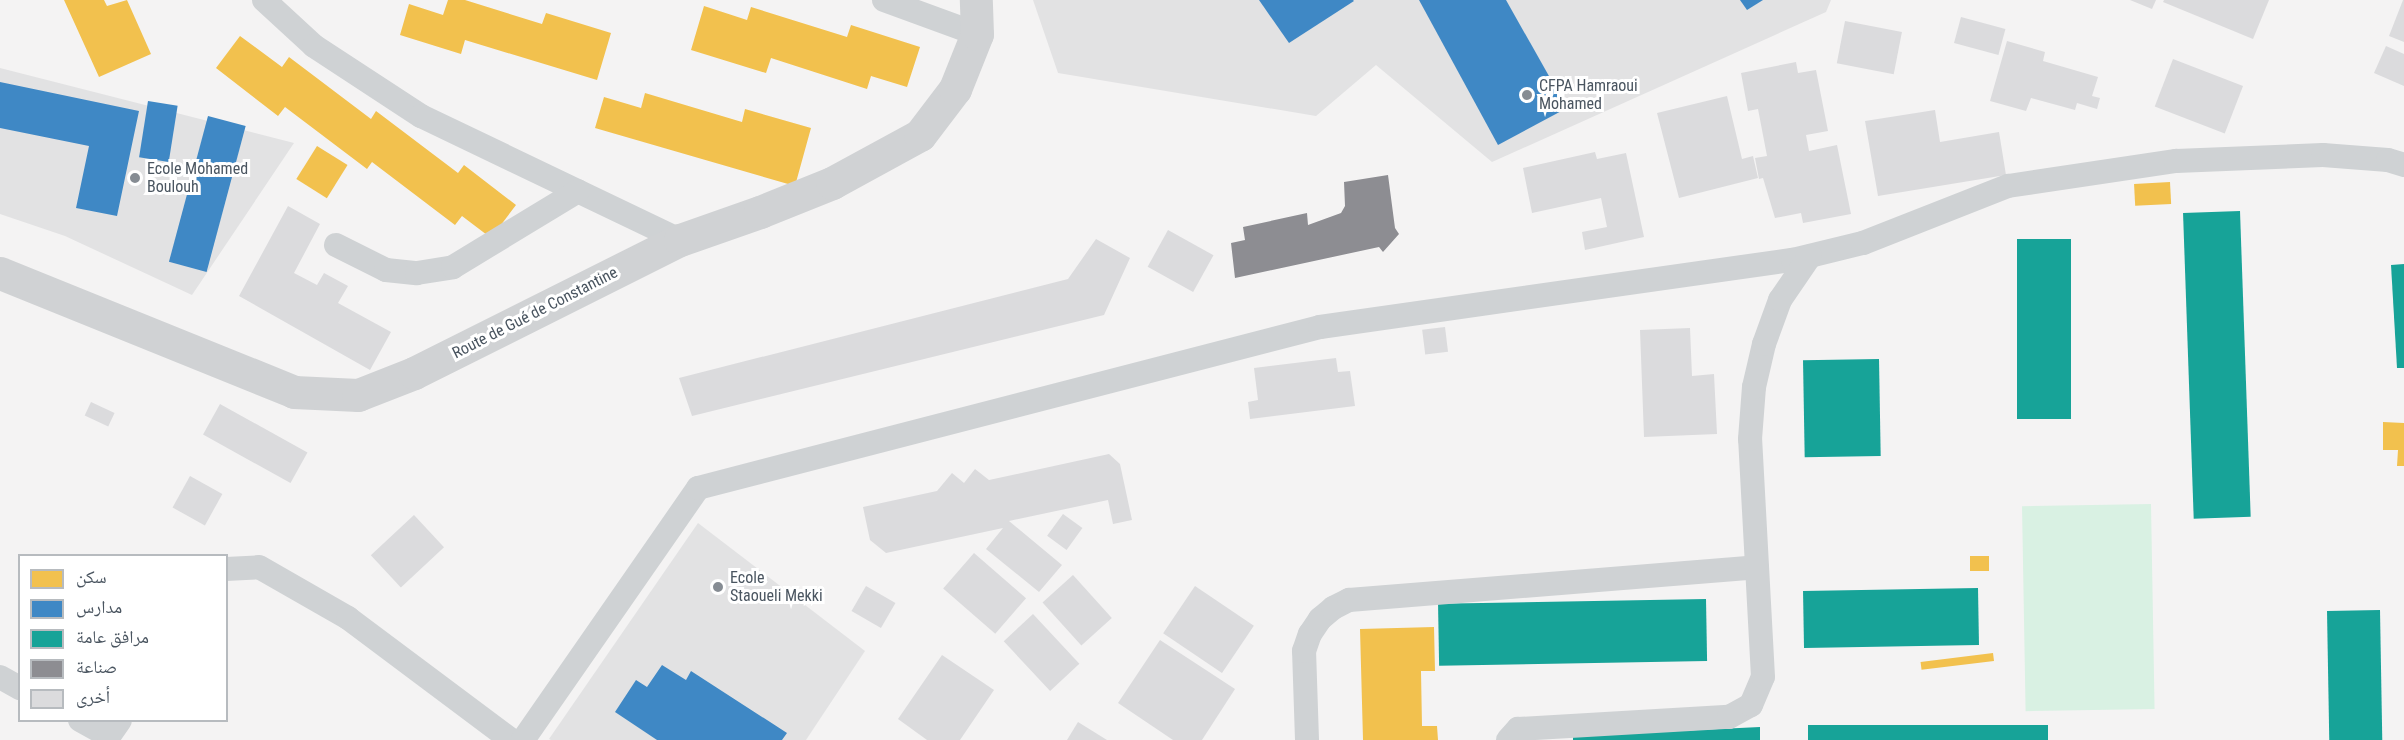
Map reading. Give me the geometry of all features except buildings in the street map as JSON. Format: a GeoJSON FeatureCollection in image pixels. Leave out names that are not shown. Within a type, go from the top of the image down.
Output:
{"type":"FeatureCollection","features":[{"type":"Feature","properties":{"kind":"main road","name":"Route de Gué de Constantine"},"geometry":{"type":"LineString","coordinates":[[0,273],[294,392],[358,394],[414,373],[680,240],[760,212],[832,183],[920,135],[955,88],[977,34],[976,0]]}},
{"type":"Feature","properties":{"kind":"street"},"geometry":{"type":"LineString","coordinates":[[264,0],[314,46],[421,116],[680,240]]}},
{"type":"Feature","properties":{"kind":"street"},"geometry":{"type":"LineString","coordinates":[[884,0],[977,34]]}},
{"type":"Feature","properties":{"kind":"street"},"geometry":{"type":"LineString","coordinates":[[523,740],[698,488],[1320,327],[1497,304],[1810,256],[1863,243],[2008,186],[2176,161],[2323,156],[2388,160],[2404,165]]}},
{"type":"Feature","properties":{"kind":"street"},"geometry":{"type":"LineString","coordinates":[[336,245],[386,270],[417,273],[453,267],[578,191]]}},
{"type":"Feature","properties":{"kind":"street"},"geometry":{"type":"LineString","coordinates":[[1508,740],[1518,729],[1729,717],[1751,705],[1763,677],[1749,439],[1754,387],[1764,344],[1780,300],[1810,256]]}},
{"type":"Feature","properties":{"kind":"street"},"geometry":{"type":"LineString","coordinates":[[228,569],[259,567],[348,618],[511,740]]}},
{"type":"Feature","properties":{"kind":"street"},"geometry":{"type":"LineString","coordinates":[[1307,740],[1304,651],[1310,634],[1320,619],[1333,608],[1349,600],[1757,567]]}},
{"type":"Feature","properties":{"kind":"street"},"geometry":{"type":"LineString","coordinates":[[0,677],[18,687]]}},
{"type":"Feature","properties":{"kind":"street"},"geometry":{"type":"LineString","coordinates":[[84,722],[109,736],[119,722]]}},
{"type":"Feature","properties":{"kind":"shaded area","name":"CFPA Hamraoui Mohamed"},"geometry":{"type":"Polygon","coordinates":[[[1033,0],[1831,0],[1826,12],[1492,162],[1376,65],[1316,116],[1058,73],[1033,0]]]}},
{"type":"Feature","properties":{"kind":"shaded area","name":"Ecole Mohamed Boulouh"},"geometry":{"type":"Polygon","coordinates":[[[0,68],[294,143],[192,295],[65,236],[0,214],[0,68]]]}},
{"type":"Feature","properties":{"kind":"shaded area","name":"Ecole Staoueli Mekki"},"geometry":{"type":"Polygon","coordinates":[[[698,523],[865,651],[806,740],[549,739],[698,523]]]}},
{"type":"Feature","properties":{"kind":"green space"},"geometry":{"type":"Polygon","coordinates":[[[2151,504],[2155,709],[2026,711],[2022,506],[2151,504]]]}},
{"type":"Feature","properties":{"kind":"place","name":"CFPA Hamraoui Mohamed"},"geometry":{"type":"Point","coordinates":[1527,95]}},
{"type":"Feature","properties":{"kind":"place","name":"Ecole Mohamed Boulouh"},"geometry":{"type":"Point","coordinates":[135,178]}},
{"type":"Feature","properties":{"kind":"place","name":"Ecole Staoueli Mekki"},"geometry":{"type":"Point","coordinates":[718,587]}}]}
